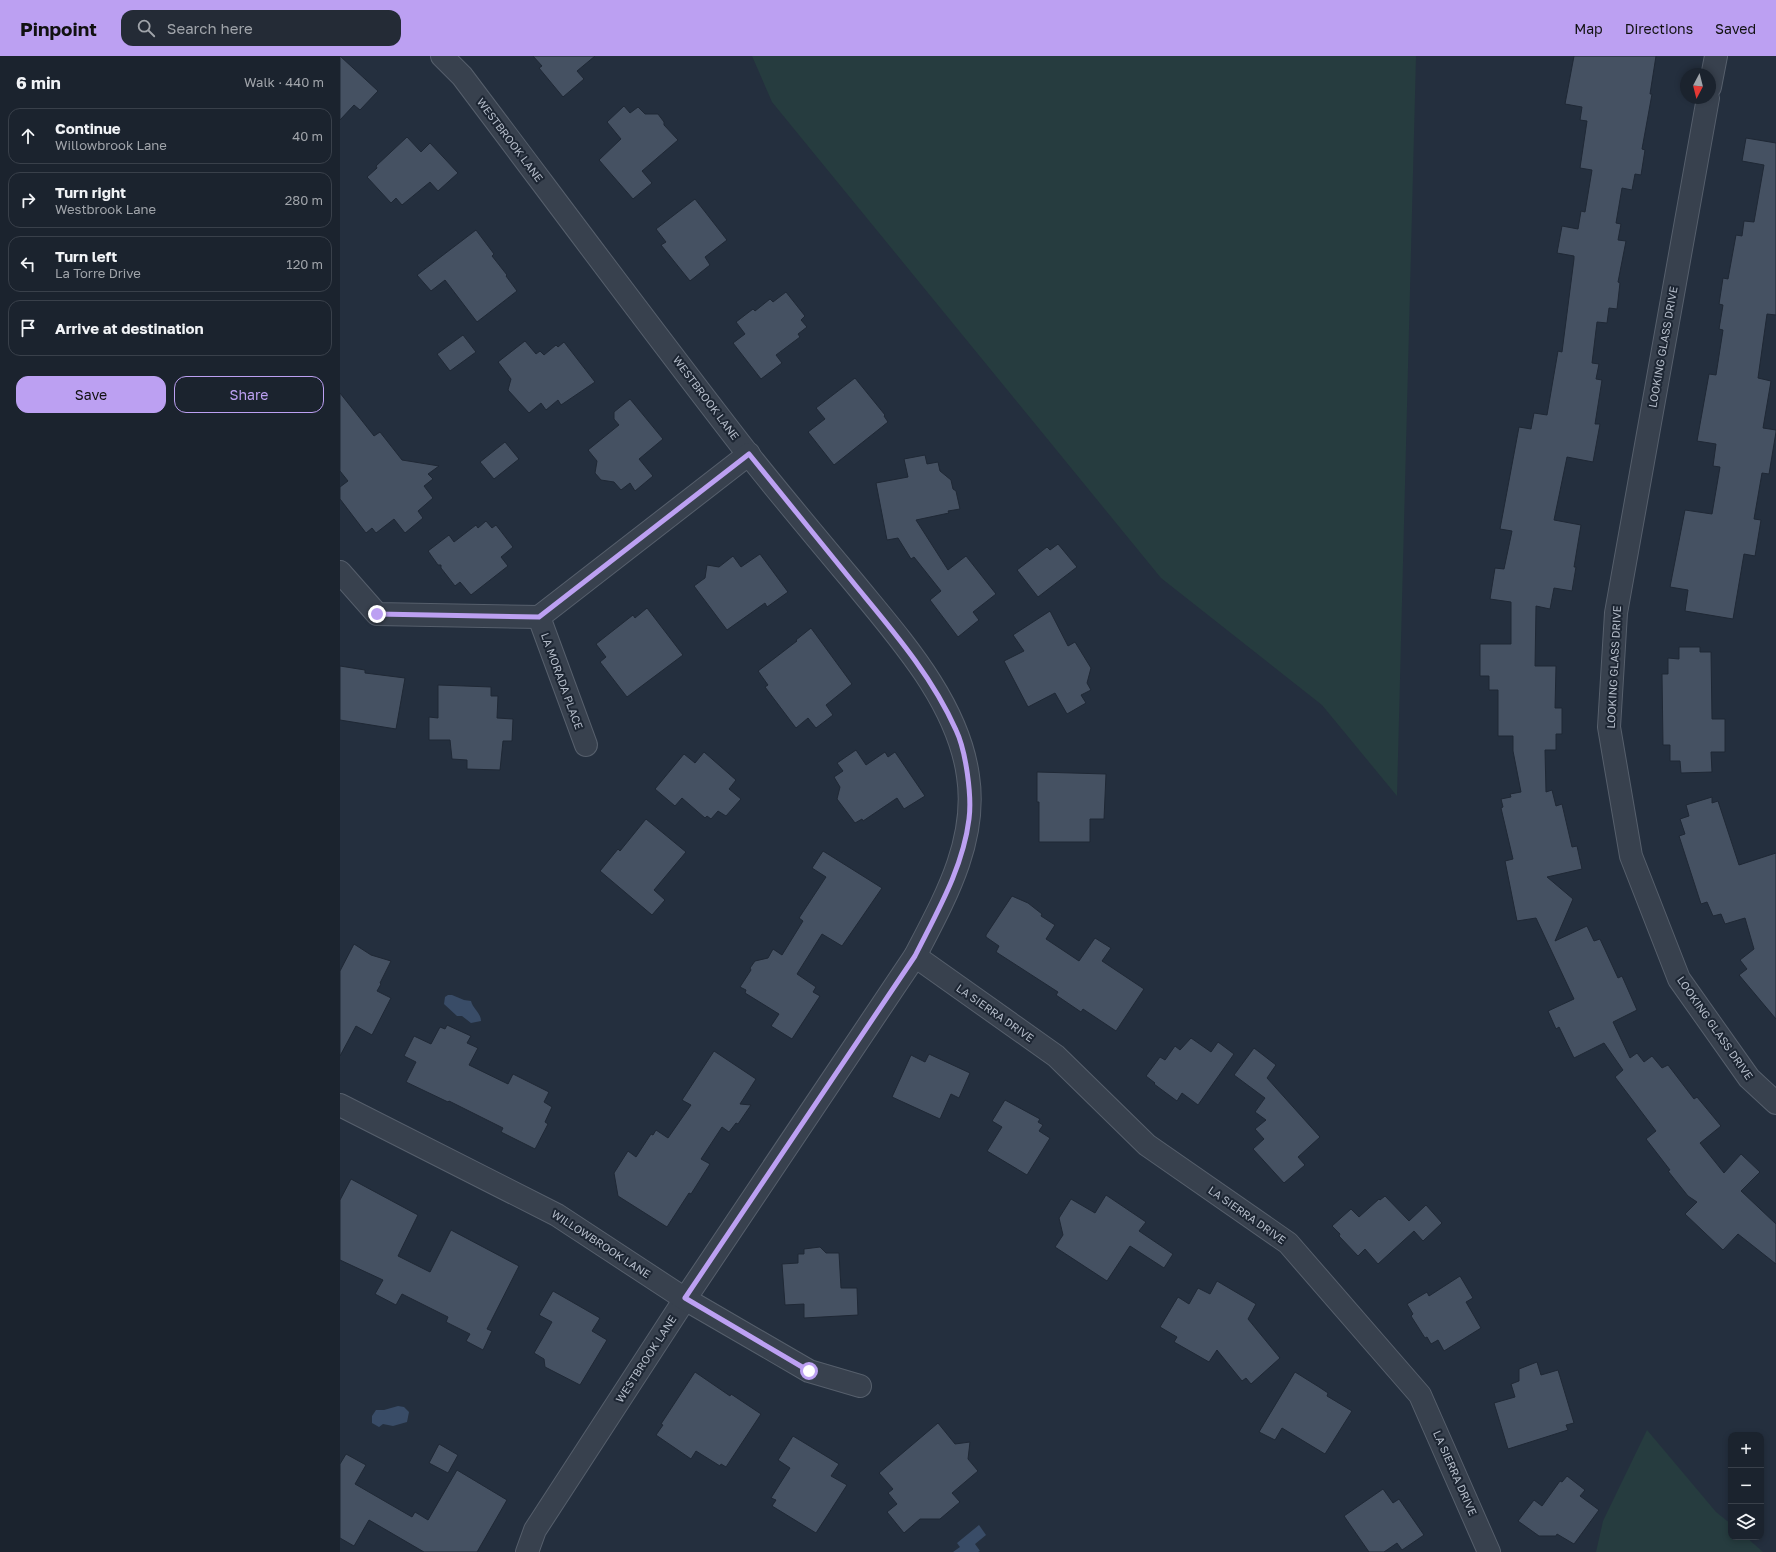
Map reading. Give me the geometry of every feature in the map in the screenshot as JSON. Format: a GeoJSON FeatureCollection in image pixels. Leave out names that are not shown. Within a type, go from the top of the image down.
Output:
{"type":"FeatureCollection","features":[{"type":"Feature","properties":{"kind":"street","name":"WESTBROOK LANE"},"geometry":{"type":"LineString","coordinates":[[442,56],[462,76],[749,454],[905,645],[932,685],[957,730],[968,776],[969,818],[959,864],[939,909],[915,956],[685,1298],[535,1530],[527,1552]]}},
{"type":"Feature","properties":{"kind":"street"},"geometry":{"type":"LineString","coordinates":[[1714,68],[1716,56]]}},
{"type":"Feature","properties":{"kind":"street","name":"LOOKING GLASS DRIVE"},"geometry":{"type":"LineString","coordinates":[[1707,104],[1616,613],[1609,727],[1631,856],[1679,979],[1749,1078],[1776,1103]]}},
{"type":"Feature","properties":{"kind":"street"},"geometry":{"type":"LineString","coordinates":[[340,572],[377,614],[539,617],[749,454]]}},
{"type":"Feature","properties":{"kind":"street","name":"LA MORADA PLACE"},"geometry":{"type":"LineString","coordinates":[[539,617],[586,745]]}},
{"type":"Feature","properties":{"kind":"street","name":"LA SIERRA DRIVE"},"geometry":{"type":"LineString","coordinates":[[915,956],[1056,1056],[1147,1145],[1288,1243],[1420,1395],[1490,1552]]}},
{"type":"Feature","properties":{"kind":"street","name":"WILLOWBROOK LANE"},"geometry":{"type":"LineString","coordinates":[[340,1105],[557,1215],[685,1298],[809,1371],[860,1386]]}},
{"type":"Feature","properties":{"kind":"green space"},"geometry":{"type":"Polygon","coordinates":[[[752,56],[1416,56],[1397,796],[1322,705],[1161,578],[772,102],[752,56]]]}},
{"type":"Feature","properties":{"kind":"green space"},"geometry":{"type":"Polygon","coordinates":[[[1647,1430],[1716,1512],[1728,1522],[1728,1540],[1749,1540],[1763,1552],[1596,1552],[1603,1521],[1647,1430]]]}},
{"type":"Feature","properties":{"kind":"water"},"geometry":{"type":"Polygon","coordinates":[[[448,995],[471,1001],[481,1018],[481,1021],[471,1023],[462,1016],[457,1016],[444,1004],[445,997],[448,995]]]}},
{"type":"Feature","properties":{"kind":"water"},"geometry":{"type":"Polygon","coordinates":[[[398,1406],[404,1407],[409,1412],[407,1422],[393,1426],[383,1424],[379,1427],[372,1423],[372,1416],[376,1410],[384,1410],[398,1406]]]}},
{"type":"Feature","properties":{"kind":"water"},"geometry":{"type":"Polygon","coordinates":[[[979,1525],[986,1535],[975,1544],[980,1551],[953,1552],[960,1547],[957,1543],[979,1525]]]}},
{"type":"Feature","properties":{"kind":"building"},"geometry":{"type":"Polygon","coordinates":[[[340,56],[378,91],[360,110],[354,105],[340,120],[340,56]]]}},
{"type":"Feature","properties":{"kind":"building"},"geometry":{"type":"Polygon","coordinates":[[[533,56],[595,56],[577,71],[584,79],[563,97],[539,68],[542,66],[533,56]]]}},
{"type":"Feature","properties":{"kind":"building"},"geometry":{"type":"Polygon","coordinates":[[[1574,56],[1656,56],[1650,94],[1652,94],[1642,149],[1645,150],[1641,175],[1635,174],[1632,190],[1622,188],[1616,223],[1621,224],[1618,240],[1626,241],[1618,282],[1620,283],[1617,309],[1609,308],[1607,323],[1597,322],[1592,363],[1599,364],[1596,379],[1602,380],[1595,424],[1600,424],[1593,462],[1567,457],[1554,520],[1581,525],[1574,567],[1576,567],[1572,591],[1554,588],[1550,609],[1536,606],[1535,666],[1556,666],[1555,708],[1562,708],[1562,734],[1556,734],[1556,750],[1545,750],[1546,792],[1552,790],[1556,806],[1562,804],[1572,847],[1577,846],[1582,869],[1547,877],[1573,899],[1555,941],[1587,926],[1594,941],[1600,939],[1618,978],[1622,976],[1637,1010],[1613,1022],[1630,1058],[1637,1053],[1644,1062],[1652,1056],[1662,1068],[1668,1065],[1694,1099],[1697,1097],[1721,1126],[1700,1143],[1724,1173],[1741,1154],[1760,1172],[1741,1191],[1776,1224],[1776,1264],[1738,1234],[1723,1250],[1685,1214],[1697,1202],[1688,1196],[1668,1171],[1670,1170],[1646,1139],[1656,1131],[1615,1077],[1623,1070],[1604,1043],[1574,1058],[1559,1027],[1556,1029],[1548,1011],[1574,999],[1536,918],[1517,921],[1505,861],[1513,859],[1501,808],[1503,807],[1501,799],[1511,797],[1510,794],[1521,792],[1513,751],[1513,736],[1498,736],[1498,690],[1489,690],[1489,676],[1480,676],[1480,644],[1511,644],[1511,602],[1490,599],[1495,568],[1504,569],[1512,531],[1500,529],[1519,427],[1531,429],[1534,413],[1547,415],[1558,351],[1562,352],[1574,259],[1574,256],[1557,253],[1562,226],[1578,229],[1581,211],[1585,212],[1592,170],[1580,168],[1587,121],[1580,120],[1582,107],[1565,104],[1574,56]]]}},
{"type":"Feature","properties":{"kind":"building"},"geometry":{"type":"Polygon","coordinates":[[[624,106],[630,113],[638,107],[645,114],[658,114],[664,122],[664,125],[678,140],[642,171],[652,183],[633,199],[599,160],[621,139],[607,122],[624,106]]]}},
{"type":"Feature","properties":{"kind":"building"},"geometry":{"type":"Polygon","coordinates":[[[407,137],[421,152],[430,143],[458,173],[438,191],[430,182],[402,205],[396,198],[391,203],[367,177],[377,168],[376,166],[407,137]]]}},
{"type":"Feature","properties":{"kind":"building"},"geometry":{"type":"Polygon","coordinates":[[[1746,138],[1776,143],[1776,315],[1767,314],[1758,378],[1771,381],[1763,428],[1776,430],[1776,432],[1769,474],[1762,473],[1754,519],[1761,520],[1755,556],[1744,554],[1733,619],[1685,611],[1688,590],[1670,587],[1685,510],[1712,514],[1720,467],[1713,466],[1716,444],[1697,441],[1709,374],[1716,375],[1723,330],[1719,329],[1723,305],[1719,304],[1723,278],[1728,279],[1736,235],[1742,236],[1744,221],[1754,222],[1764,165],[1742,161],[1746,138]]]}},
{"type":"Feature","properties":{"kind":"building"},"geometry":{"type":"Polygon","coordinates":[[[695,199],[727,240],[705,257],[710,265],[690,281],[661,245],[666,242],[656,229],[695,199]]]}},
{"type":"Feature","properties":{"kind":"building"},"geometry":{"type":"Polygon","coordinates":[[[476,230],[494,254],[492,256],[517,291],[477,322],[445,280],[431,291],[417,275],[476,230]]]}},
{"type":"Feature","properties":{"kind":"building"},"geometry":{"type":"Polygon","coordinates":[[[786,292],[805,316],[801,320],[807,327],[798,334],[800,337],[776,355],[782,363],[761,379],[733,343],[745,334],[736,322],[753,309],[755,311],[770,299],[773,302],[786,292]]]}},
{"type":"Feature","properties":{"kind":"building"},"geometry":{"type":"Polygon","coordinates":[[[463,335],[476,352],[450,371],[437,354],[463,335]]]}},
{"type":"Feature","properties":{"kind":"building"},"geometry":{"type":"Polygon","coordinates":[[[525,341],[536,354],[540,351],[544,355],[556,345],[558,347],[564,342],[595,382],[561,405],[558,400],[546,410],[541,403],[529,413],[508,390],[511,379],[498,362],[525,341]]]}},
{"type":"Feature","properties":{"kind":"building"},"geometry":{"type":"Polygon","coordinates":[[[855,378],[885,415],[884,416],[888,422],[834,465],[808,432],[825,419],[816,408],[855,378]]]}},
{"type":"Feature","properties":{"kind":"building"},"geometry":{"type":"Polygon","coordinates":[[[340,393],[374,436],[380,432],[402,460],[439,466],[428,474],[433,479],[424,486],[433,498],[418,511],[423,518],[405,533],[394,519],[376,533],[372,528],[366,533],[340,499],[340,487],[348,481],[340,471],[340,393]]]}},
{"type":"Feature","properties":{"kind":"building"},"geometry":{"type":"Polygon","coordinates":[[[630,399],[663,439],[639,459],[653,476],[635,491],[630,483],[621,490],[614,482],[601,480],[595,473],[597,461],[588,450],[619,425],[614,419],[614,412],[630,399]]]}},
{"type":"Feature","properties":{"kind":"building"},"geometry":{"type":"Polygon","coordinates":[[[505,442],[519,459],[494,479],[480,462],[505,442]]]}},
{"type":"Feature","properties":{"kind":"building"},"geometry":{"type":"Polygon","coordinates":[[[925,455],[927,464],[938,462],[940,471],[951,480],[953,489],[956,491],[960,509],[948,511],[949,513],[916,520],[948,570],[966,556],[996,594],[973,612],[979,620],[958,637],[930,600],[941,591],[914,557],[911,559],[898,538],[887,540],[876,483],[908,477],[904,459],[925,455]]]}},
{"type":"Feature","properties":{"kind":"building"},"geometry":{"type":"Polygon","coordinates":[[[486,521],[492,528],[496,525],[513,547],[501,557],[508,566],[471,595],[460,582],[455,586],[441,568],[441,565],[438,565],[428,551],[449,535],[454,542],[476,525],[478,528],[486,521]]]}},
{"type":"Feature","properties":{"kind":"building"},"geometry":{"type":"Polygon","coordinates":[[[1058,544],[1077,567],[1038,597],[1017,570],[1047,547],[1050,550],[1058,544]]]}},
{"type":"Feature","properties":{"kind":"building"},"geometry":{"type":"Polygon","coordinates":[[[760,554],[788,592],[767,607],[765,603],[727,630],[694,586],[705,578],[707,565],[719,567],[733,556],[741,567],[760,554]]]}},
{"type":"Feature","properties":{"kind":"building"},"geometry":{"type":"Polygon","coordinates":[[[647,608],[683,655],[627,697],[600,662],[606,657],[596,644],[633,615],[635,618],[647,608]]]}},
{"type":"Feature","properties":{"kind":"building"},"geometry":{"type":"Polygon","coordinates":[[[1050,611],[1068,646],[1075,642],[1091,668],[1087,683],[1091,690],[1081,695],[1086,703],[1067,714],[1055,693],[1028,707],[1004,661],[1024,651],[1013,635],[1050,611]]]}},
{"type":"Feature","properties":{"kind":"building"},"geometry":{"type":"Polygon","coordinates":[[[811,628],[852,684],[826,705],[833,715],[816,728],[808,718],[796,728],[765,687],[768,685],[758,671],[797,641],[796,640],[811,628]]]}},
{"type":"Feature","properties":{"kind":"building"},"geometry":{"type":"Polygon","coordinates":[[[1679,647],[1700,647],[1700,652],[1711,652],[1712,719],[1725,719],[1725,752],[1711,752],[1712,772],[1681,773],[1680,761],[1670,761],[1670,745],[1663,745],[1662,674],[1668,674],[1668,658],[1679,659],[1679,647]]]}},
{"type":"Feature","properties":{"kind":"building"},"geometry":{"type":"Polygon","coordinates":[[[340,666],[365,670],[365,673],[405,678],[396,729],[340,720],[340,666]]]}},
{"type":"Feature","properties":{"kind":"building"},"geometry":{"type":"Polygon","coordinates":[[[438,685],[491,687],[491,696],[498,696],[497,718],[513,719],[512,741],[503,741],[500,770],[467,769],[467,760],[452,759],[450,740],[429,740],[429,717],[438,718],[438,685]]]}},
{"type":"Feature","properties":{"kind":"building"},"geometry":{"type":"Polygon","coordinates":[[[856,750],[866,765],[885,752],[888,757],[895,752],[925,796],[904,809],[897,798],[863,821],[862,819],[855,823],[837,799],[840,787],[834,777],[843,771],[837,763],[856,750]]]}},
{"type":"Feature","properties":{"kind":"building"},"geometry":{"type":"Polygon","coordinates":[[[704,752],[736,780],[729,789],[741,799],[726,816],[718,811],[711,819],[707,816],[705,818],[682,798],[675,806],[655,789],[684,754],[695,763],[704,752]]]}},
{"type":"Feature","properties":{"kind":"building"},"geometry":{"type":"Polygon","coordinates":[[[1037,772],[1106,774],[1104,819],[1090,819],[1090,842],[1039,842],[1037,772]]]}},
{"type":"Feature","properties":{"kind":"building"},"geometry":{"type":"Polygon","coordinates":[[[1712,797],[1712,803],[1718,801],[1739,865],[1776,853],[1776,1019],[1739,975],[1747,969],[1740,960],[1754,949],[1745,918],[1725,924],[1721,914],[1713,916],[1707,902],[1701,904],[1679,836],[1685,834],[1680,819],[1689,816],[1686,805],[1712,797]]]}},
{"type":"Feature","properties":{"kind":"building"},"geometry":{"type":"Polygon","coordinates":[[[646,819],[686,852],[654,890],[665,900],[652,915],[600,871],[618,849],[620,851],[646,819]]]}},
{"type":"Feature","properties":{"kind":"building"},"geometry":{"type":"Polygon","coordinates":[[[823,851],[882,888],[842,946],[822,934],[797,974],[816,987],[813,992],[820,996],[792,1039],[771,1026],[779,1014],[745,993],[746,990],[740,987],[755,961],[768,958],[773,949],[782,955],[803,921],[799,918],[826,877],[812,868],[823,851]]]}},
{"type":"Feature","properties":{"kind":"building"},"geometry":{"type":"Polygon","coordinates":[[[1012,896],[1028,903],[1042,914],[1041,916],[1055,925],[1046,939],[1079,961],[1095,938],[1111,948],[1102,961],[1144,989],[1116,1031],[1083,1009],[1081,1012],[1056,995],[1058,992],[996,952],[999,946],[986,937],[986,935],[1012,896]]]}},
{"type":"Feature","properties":{"kind":"building"},"geometry":{"type":"Polygon","coordinates":[[[354,944],[371,955],[391,961],[377,991],[391,998],[372,1035],[356,1026],[340,1056],[340,971],[354,944]]]}},
{"type":"Feature","properties":{"kind":"building"},"geometry":{"type":"Polygon","coordinates":[[[447,1025],[471,1036],[467,1043],[478,1048],[469,1065],[508,1084],[513,1074],[549,1092],[544,1102],[552,1107],[545,1122],[548,1124],[535,1149],[501,1132],[503,1128],[449,1101],[448,1102],[406,1082],[416,1062],[404,1056],[414,1036],[431,1044],[440,1027],[445,1029],[447,1025]]]}},
{"type":"Feature","properties":{"kind":"building"},"geometry":{"type":"Polygon","coordinates":[[[1191,1038],[1211,1052],[1218,1042],[1234,1054],[1198,1105],[1182,1093],[1177,1101],[1154,1084],[1155,1083],[1146,1076],[1160,1057],[1165,1060],[1175,1046],[1180,1050],[1191,1038]]]}},
{"type":"Feature","properties":{"kind":"building"},"geometry":{"type":"Polygon","coordinates":[[[1254,1048],[1276,1065],[1267,1078],[1320,1137],[1298,1157],[1305,1165],[1284,1183],[1253,1149],[1264,1139],[1255,1129],[1266,1120],[1255,1112],[1265,1098],[1234,1075],[1254,1048]]]}},
{"type":"Feature","properties":{"kind":"building"},"geometry":{"type":"Polygon","coordinates":[[[714,1051],[756,1079],[740,1104],[751,1105],[738,1124],[736,1123],[729,1132],[722,1127],[701,1159],[710,1164],[691,1194],[689,1193],[667,1227],[618,1196],[614,1173],[628,1151],[636,1157],[651,1134],[653,1135],[656,1130],[668,1138],[691,1105],[682,1100],[714,1051]]]}},
{"type":"Feature","properties":{"kind":"building"},"geometry":{"type":"Polygon","coordinates":[[[929,1054],[970,1073],[959,1098],[951,1094],[940,1119],[892,1097],[911,1055],[925,1062],[929,1054]]]}},
{"type":"Feature","properties":{"kind":"building"},"geometry":{"type":"Polygon","coordinates":[[[1005,1100],[1040,1119],[1038,1122],[1043,1125],[1039,1131],[1050,1138],[1027,1175],[987,1151],[1002,1127],[992,1121],[1005,1100]]]}},
{"type":"Feature","properties":{"kind":"building"},"geometry":{"type":"Polygon","coordinates":[[[351,1179],[418,1215],[398,1256],[430,1272],[451,1230],[519,1266],[487,1329],[492,1331],[483,1350],[466,1341],[470,1334],[446,1322],[448,1317],[402,1294],[396,1305],[375,1294],[383,1280],[340,1260],[340,1200],[351,1179]]]}},
{"type":"Feature","properties":{"kind":"building"},"geometry":{"type":"Polygon","coordinates":[[[1106,1195],[1146,1222],[1139,1231],[1173,1254],[1164,1268],[1130,1246],[1107,1281],[1055,1247],[1063,1235],[1059,1218],[1071,1199],[1095,1213],[1106,1195]]]}},
{"type":"Feature","properties":{"kind":"building"},"geometry":{"type":"Polygon","coordinates":[[[1385,1196],[1409,1221],[1426,1205],[1442,1223],[1423,1241],[1414,1231],[1378,1264],[1365,1249],[1358,1256],[1339,1236],[1340,1234],[1332,1226],[1351,1209],[1359,1217],[1379,1199],[1380,1200],[1385,1196]]]}},
{"type":"Feature","properties":{"kind":"building"},"geometry":{"type":"Polygon","coordinates":[[[820,1247],[826,1253],[839,1253],[841,1288],[857,1288],[858,1315],[804,1318],[804,1304],[785,1305],[782,1264],[798,1263],[798,1254],[804,1254],[804,1249],[820,1247]]]}},
{"type":"Feature","properties":{"kind":"building"},"geometry":{"type":"Polygon","coordinates":[[[1460,1276],[1473,1298],[1466,1302],[1481,1328],[1444,1351],[1438,1340],[1431,1344],[1427,1337],[1425,1338],[1411,1316],[1413,1314],[1407,1304],[1427,1292],[1429,1296],[1460,1276]]]}},
{"type":"Feature","properties":{"kind":"building"},"geometry":{"type":"Polygon","coordinates":[[[1217,1281],[1256,1304],[1248,1319],[1280,1358],[1251,1384],[1246,1378],[1242,1381],[1217,1350],[1209,1362],[1174,1342],[1177,1337],[1160,1327],[1178,1297],[1189,1304],[1198,1288],[1210,1294],[1217,1281]]]}},
{"type":"Feature","properties":{"kind":"building"},"geometry":{"type":"Polygon","coordinates":[[[553,1291],[600,1318],[592,1331],[607,1340],[580,1385],[545,1367],[544,1359],[534,1353],[552,1322],[539,1315],[553,1291]]]}},
{"type":"Feature","properties":{"kind":"building"},"geometry":{"type":"Polygon","coordinates":[[[1537,1362],[1541,1375],[1558,1370],[1574,1423],[1566,1425],[1568,1430],[1508,1449],[1494,1403],[1515,1397],[1511,1384],[1519,1381],[1519,1369],[1537,1362]]]}},
{"type":"Feature","properties":{"kind":"building"},"geometry":{"type":"Polygon","coordinates":[[[695,1372],[730,1396],[731,1394],[761,1414],[726,1467],[721,1464],[720,1466],[696,1451],[691,1459],[656,1435],[663,1425],[661,1424],[695,1372]]]}},
{"type":"Feature","properties":{"kind":"building"},"geometry":{"type":"Polygon","coordinates":[[[1295,1372],[1328,1393],[1327,1396],[1352,1411],[1325,1454],[1282,1428],[1275,1440],[1259,1432],[1295,1372]]]}},
{"type":"Feature","properties":{"kind":"building"},"geometry":{"type":"Polygon","coordinates":[[[938,1423],[955,1444],[970,1442],[968,1459],[978,1471],[952,1493],[960,1502],[940,1519],[920,1519],[904,1533],[887,1512],[897,1504],[888,1493],[893,1489],[879,1473],[938,1423]]]}},
{"type":"Feature","properties":{"kind":"building"},"geometry":{"type":"Polygon","coordinates":[[[793,1436],[839,1464],[831,1476],[847,1485],[816,1533],[772,1506],[776,1500],[771,1498],[790,1468],[778,1460],[793,1436]]]}},
{"type":"Feature","properties":{"kind":"building"},"geometry":{"type":"Polygon","coordinates":[[[439,1444],[458,1455],[448,1473],[429,1463],[439,1444]]]}},
{"type":"Feature","properties":{"kind":"building"},"geometry":{"type":"Polygon","coordinates":[[[346,1454],[366,1465],[355,1484],[412,1517],[415,1512],[428,1520],[457,1470],[507,1500],[477,1552],[424,1552],[369,1520],[354,1546],[340,1538],[340,1464],[346,1454]]]}},
{"type":"Feature","properties":{"kind":"building"},"geometry":{"type":"Polygon","coordinates":[[[1567,1476],[1585,1490],[1580,1496],[1599,1510],[1574,1544],[1557,1534],[1556,1536],[1539,1536],[1518,1521],[1534,1500],[1542,1506],[1560,1481],[1562,1482],[1567,1476]]]}},
{"type":"Feature","properties":{"kind":"building"},"geometry":{"type":"Polygon","coordinates":[[[1383,1489],[1393,1503],[1399,1499],[1424,1535],[1402,1550],[1397,1543],[1384,1552],[1369,1552],[1344,1516],[1383,1489]]]}},
{"type":"Feature","properties":{"kind":"route"},"geometry":{"type":"LineString","coordinates":[[377,614],[539,617],[749,454],[905,645],[932,685],[957,730],[968,776],[969,818],[959,864],[939,909],[915,956],[685,1298],[809,1371]]}}]}
